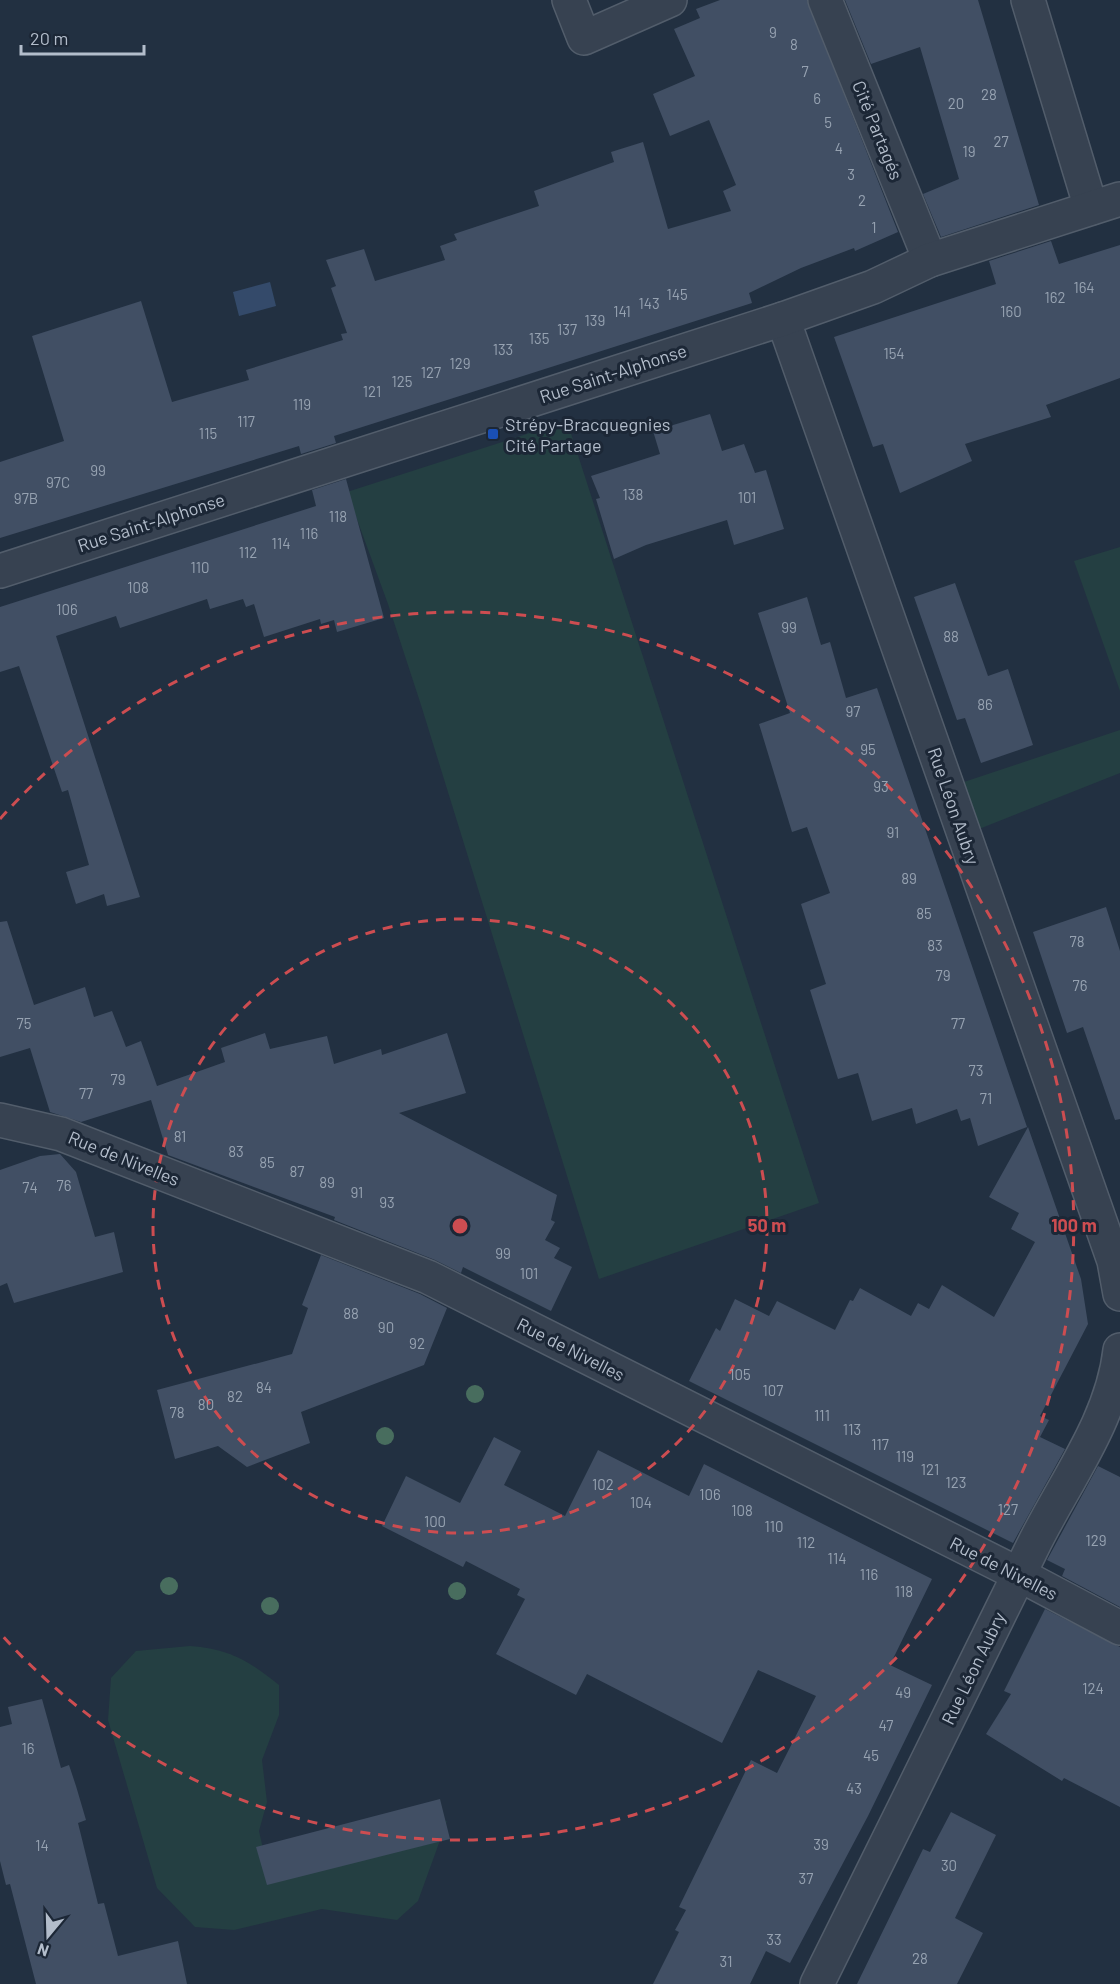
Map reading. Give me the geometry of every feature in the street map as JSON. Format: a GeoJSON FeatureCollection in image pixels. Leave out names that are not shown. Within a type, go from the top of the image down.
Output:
{"type":"FeatureCollection","features":[{"type":"Feature","properties":{"kind":"street"},"geometry":{"type":"LineString","coordinates":[[569,0],[584,38],[670,0]]}},
{"type":"Feature","properties":{"kind":"street","name":"Cité Partagés"},"geometry":{"type":"LineString","coordinates":[[825,0],[930,261]]}},
{"type":"Feature","properties":{"kind":"street"},"geometry":{"type":"LineString","coordinates":[[1028,0],[1106,203]]}},
{"type":"Feature","properties":{"kind":"street","name":"Rue Saint-Alphonse"},"geometry":{"type":"LineString","coordinates":[[0,571],[783,319],[873,287],[930,261],[1106,203]]}},
{"type":"Feature","properties":{"kind":"street","name":"Rue Léon Aubry"},"geometry":{"type":"LineString","coordinates":[[783,319],[1114,1261],[1120,1294]]}},
{"type":"Feature","properties":{"kind":"street","name":"Rue de Nivelles"},"geometry":{"type":"LineString","coordinates":[[0,1120],[62,1134],[428,1277],[1020,1575],[1120,1628]]}},
{"type":"Feature","properties":{"kind":"street","name":"Rue Léon Aubry"},"geometry":{"type":"LineString","coordinates":[[817,1984],[1020,1575],[1094,1433],[1118,1367],[1120,1350]]}},
{"type":"Feature","properties":{"kind":"green space"},"geometry":{"type":"Polygon","coordinates":[[[567,421],[819,1203],[599,1279],[421,705],[388,604],[347,492],[567,421]]]}},
{"type":"Feature","properties":{"kind":"green space"},"geometry":{"type":"Polygon","coordinates":[[[1120,547],[1120,691],[1074,561],[1120,547]]]}},
{"type":"Feature","properties":{"kind":"green space"},"geometry":{"type":"Polygon","coordinates":[[[1120,730],[1120,773],[979,829],[964,782],[1120,730]]]}},
{"type":"Feature","properties":{"kind":"green space"},"geometry":{"type":"Polygon","coordinates":[[[190,1646],[228,1653],[258,1669],[279,1685],[279,1715],[262,1760],[267,1802],[259,1831],[266,1862],[447,1821],[418,1901],[397,1920],[322,1909],[234,1930],[195,1927],[157,1888],[108,1720],[111,1678],[136,1651],[190,1646]]]}},
{"type":"Feature","properties":{"kind":"water"},"geometry":{"type":"Polygon","coordinates":[[[270,282],[276,306],[239,316],[233,292],[270,282]]]}},
{"type":"Feature","properties":{"kind":"building"},"geometry":{"type":"Polygon","coordinates":[[[720,0],[807,0],[898,232],[855,251],[854,248],[801,268],[749,293],[752,303],[334,436],[336,443],[301,454],[299,446],[0,538],[0,462],[64,441],[32,336],[141,301],[172,402],[249,380],[246,370],[343,340],[341,334],[347,333],[331,288],[336,286],[326,260],[364,249],[375,281],[445,260],[440,246],[457,240],[454,234],[539,206],[534,191],[614,162],[611,152],[643,142],[668,229],[731,211],[723,191],[736,185],[709,120],[670,136],[653,94],[695,76],[674,29],[700,18],[696,9],[720,0]]]}},
{"type":"Feature","properties":{"kind":"building"},"geometry":{"type":"Polygon","coordinates":[[[845,0],[978,0],[1039,205],[941,237],[923,194],[959,179],[920,47],[871,64],[845,0]]]}},
{"type":"Feature","properties":{"kind":"building"},"geometry":{"type":"Polygon","coordinates":[[[1051,241],[1059,264],[1120,245],[1120,378],[1046,405],[1051,417],[965,444],[972,461],[900,493],[883,444],[873,447],[834,337],[996,284],[989,261],[1051,241]]]}},
{"type":"Feature","properties":{"kind":"building"},"geometry":{"type":"Polygon","coordinates":[[[710,414],[722,451],[744,444],[755,473],[766,470],[784,529],[734,545],[727,520],[646,545],[614,559],[596,499],[600,498],[591,476],[660,454],[653,431],[710,414]]]}},
{"type":"Feature","properties":{"kind":"building"},"geometry":{"type":"Polygon","coordinates":[[[346,479],[384,618],[337,632],[334,620],[321,624],[320,619],[264,637],[254,604],[246,607],[243,599],[210,609],[207,599],[120,628],[116,616],[56,636],[140,897],[107,906],[104,894],[76,904],[66,872],[89,865],[68,790],[62,792],[19,666],[0,672],[0,607],[316,506],[312,490],[346,479]]]}},
{"type":"Feature","properties":{"kind":"building"},"geometry":{"type":"Polygon","coordinates":[[[955,583],[988,676],[1008,669],[1033,745],[981,763],[965,718],[957,720],[914,597],[955,583]]]}},
{"type":"Feature","properties":{"kind":"building"},"geometry":{"type":"Polygon","coordinates":[[[807,597],[821,645],[830,642],[846,698],[877,688],[1027,1127],[978,1146],[970,1118],[961,1121],[957,1109],[916,1124],[912,1108],[872,1121],[858,1073],[838,1079],[810,990],[826,984],[801,904],[830,893],[807,827],[792,832],[759,724],[790,713],[758,613],[807,597]]]}},
{"type":"Feature","properties":{"kind":"building"},"geometry":{"type":"Polygon","coordinates":[[[1106,907],[1120,951],[1120,1119],[1115,1120],[1083,1027],[1067,1033],[1033,932],[1106,907]]]}},
{"type":"Feature","properties":{"kind":"building"},"geometry":{"type":"Polygon","coordinates":[[[7,921],[34,1005],[85,987],[94,1017],[112,1011],[126,1047],[141,1041],[157,1086],[225,1062],[221,1048],[265,1033],[270,1049],[327,1036],[334,1064],[381,1049],[382,1055],[447,1033],[466,1093],[399,1113],[557,1195],[551,1220],[555,1222],[545,1240],[560,1248],[554,1258],[572,1267],[551,1311],[463,1267],[461,1273],[435,1260],[334,1220],[335,1217],[168,1155],[151,1100],[81,1122],[50,1112],[30,1048],[0,1057],[0,922],[7,921]]]}},
{"type":"Feature","properties":{"kind":"building"},"geometry":{"type":"Polygon","coordinates":[[[1028,1127],[1081,1279],[1088,1324],[1040,1416],[1049,1420],[1040,1437],[1065,1449],[1013,1543],[689,1381],[716,1328],[720,1331],[735,1299],[769,1316],[777,1301],[835,1330],[850,1300],[853,1301],[860,1288],[911,1316],[918,1303],[929,1309],[942,1285],[994,1317],[1035,1242],[1011,1229],[1019,1213],[989,1197],[1028,1127]]]}},
{"type":"Feature","properties":{"kind":"building"},"geometry":{"type":"Polygon","coordinates":[[[60,1154],[76,1172],[95,1237],[114,1232],[123,1272],[14,1303],[7,1283],[0,1286],[0,1170],[40,1156],[60,1154]]]}},
{"type":"Feature","properties":{"kind":"building"},"geometry":{"type":"Polygon","coordinates":[[[321,1255],[420,1294],[447,1308],[424,1365],[301,1412],[310,1443],[247,1467],[218,1446],[175,1459],[157,1390],[292,1354],[308,1308],[302,1305],[321,1255]]]}},
{"type":"Feature","properties":{"kind":"building"},"geometry":{"type":"Polygon","coordinates":[[[494,1437],[521,1451],[504,1485],[565,1516],[598,1450],[689,1496],[704,1464],[932,1579],[890,1665],[932,1685],[868,1816],[790,1963],[766,1951],[750,1984],[653,1984],[679,1932],[675,1930],[686,1910],[679,1907],[751,1760],[777,1773],[816,1696],[758,1670],[722,1743],[587,1674],[576,1695],[496,1654],[525,1599],[517,1595],[520,1589],[466,1561],[463,1567],[382,1526],[406,1476],[460,1503],[494,1437]]]}},
{"type":"Feature","properties":{"kind":"building"},"geometry":{"type":"Polygon","coordinates":[[[1098,1466],[1120,1477],[1120,1607],[1062,1576],[1065,1569],[1047,1560],[1098,1466]]]}},
{"type":"Feature","properties":{"kind":"building"},"geometry":{"type":"Polygon","coordinates":[[[1045,1609],[1120,1647],[1120,1807],[1064,1778],[1062,1781],[986,1734],[1011,1694],[1004,1691],[1045,1609]]]}},
{"type":"Feature","properties":{"kind":"building"},"geometry":{"type":"Polygon","coordinates":[[[42,1699],[61,1768],[69,1765],[76,1786],[86,1820],[78,1823],[98,1904],[104,1903],[118,1956],[178,1941],[187,1984],[36,1984],[10,1884],[6,1885],[0,1861],[0,1727],[12,1724],[8,1707],[42,1699]]]}},
{"type":"Feature","properties":{"kind":"building"},"geometry":{"type":"Polygon","coordinates":[[[440,1799],[450,1839],[267,1885],[256,1847],[440,1799]]]}},
{"type":"Feature","properties":{"kind":"building"},"geometry":{"type":"Polygon","coordinates":[[[951,1812],[996,1835],[955,1918],[983,1933],[957,1984],[857,1984],[923,1849],[930,1852],[951,1812]]]}},
{"type":"Feature","properties":{"kind":"place","name":"Strépy-Bracquegnies Cité Partage"},"geometry":{"type":"Point","coordinates":[493,434]}}]}
